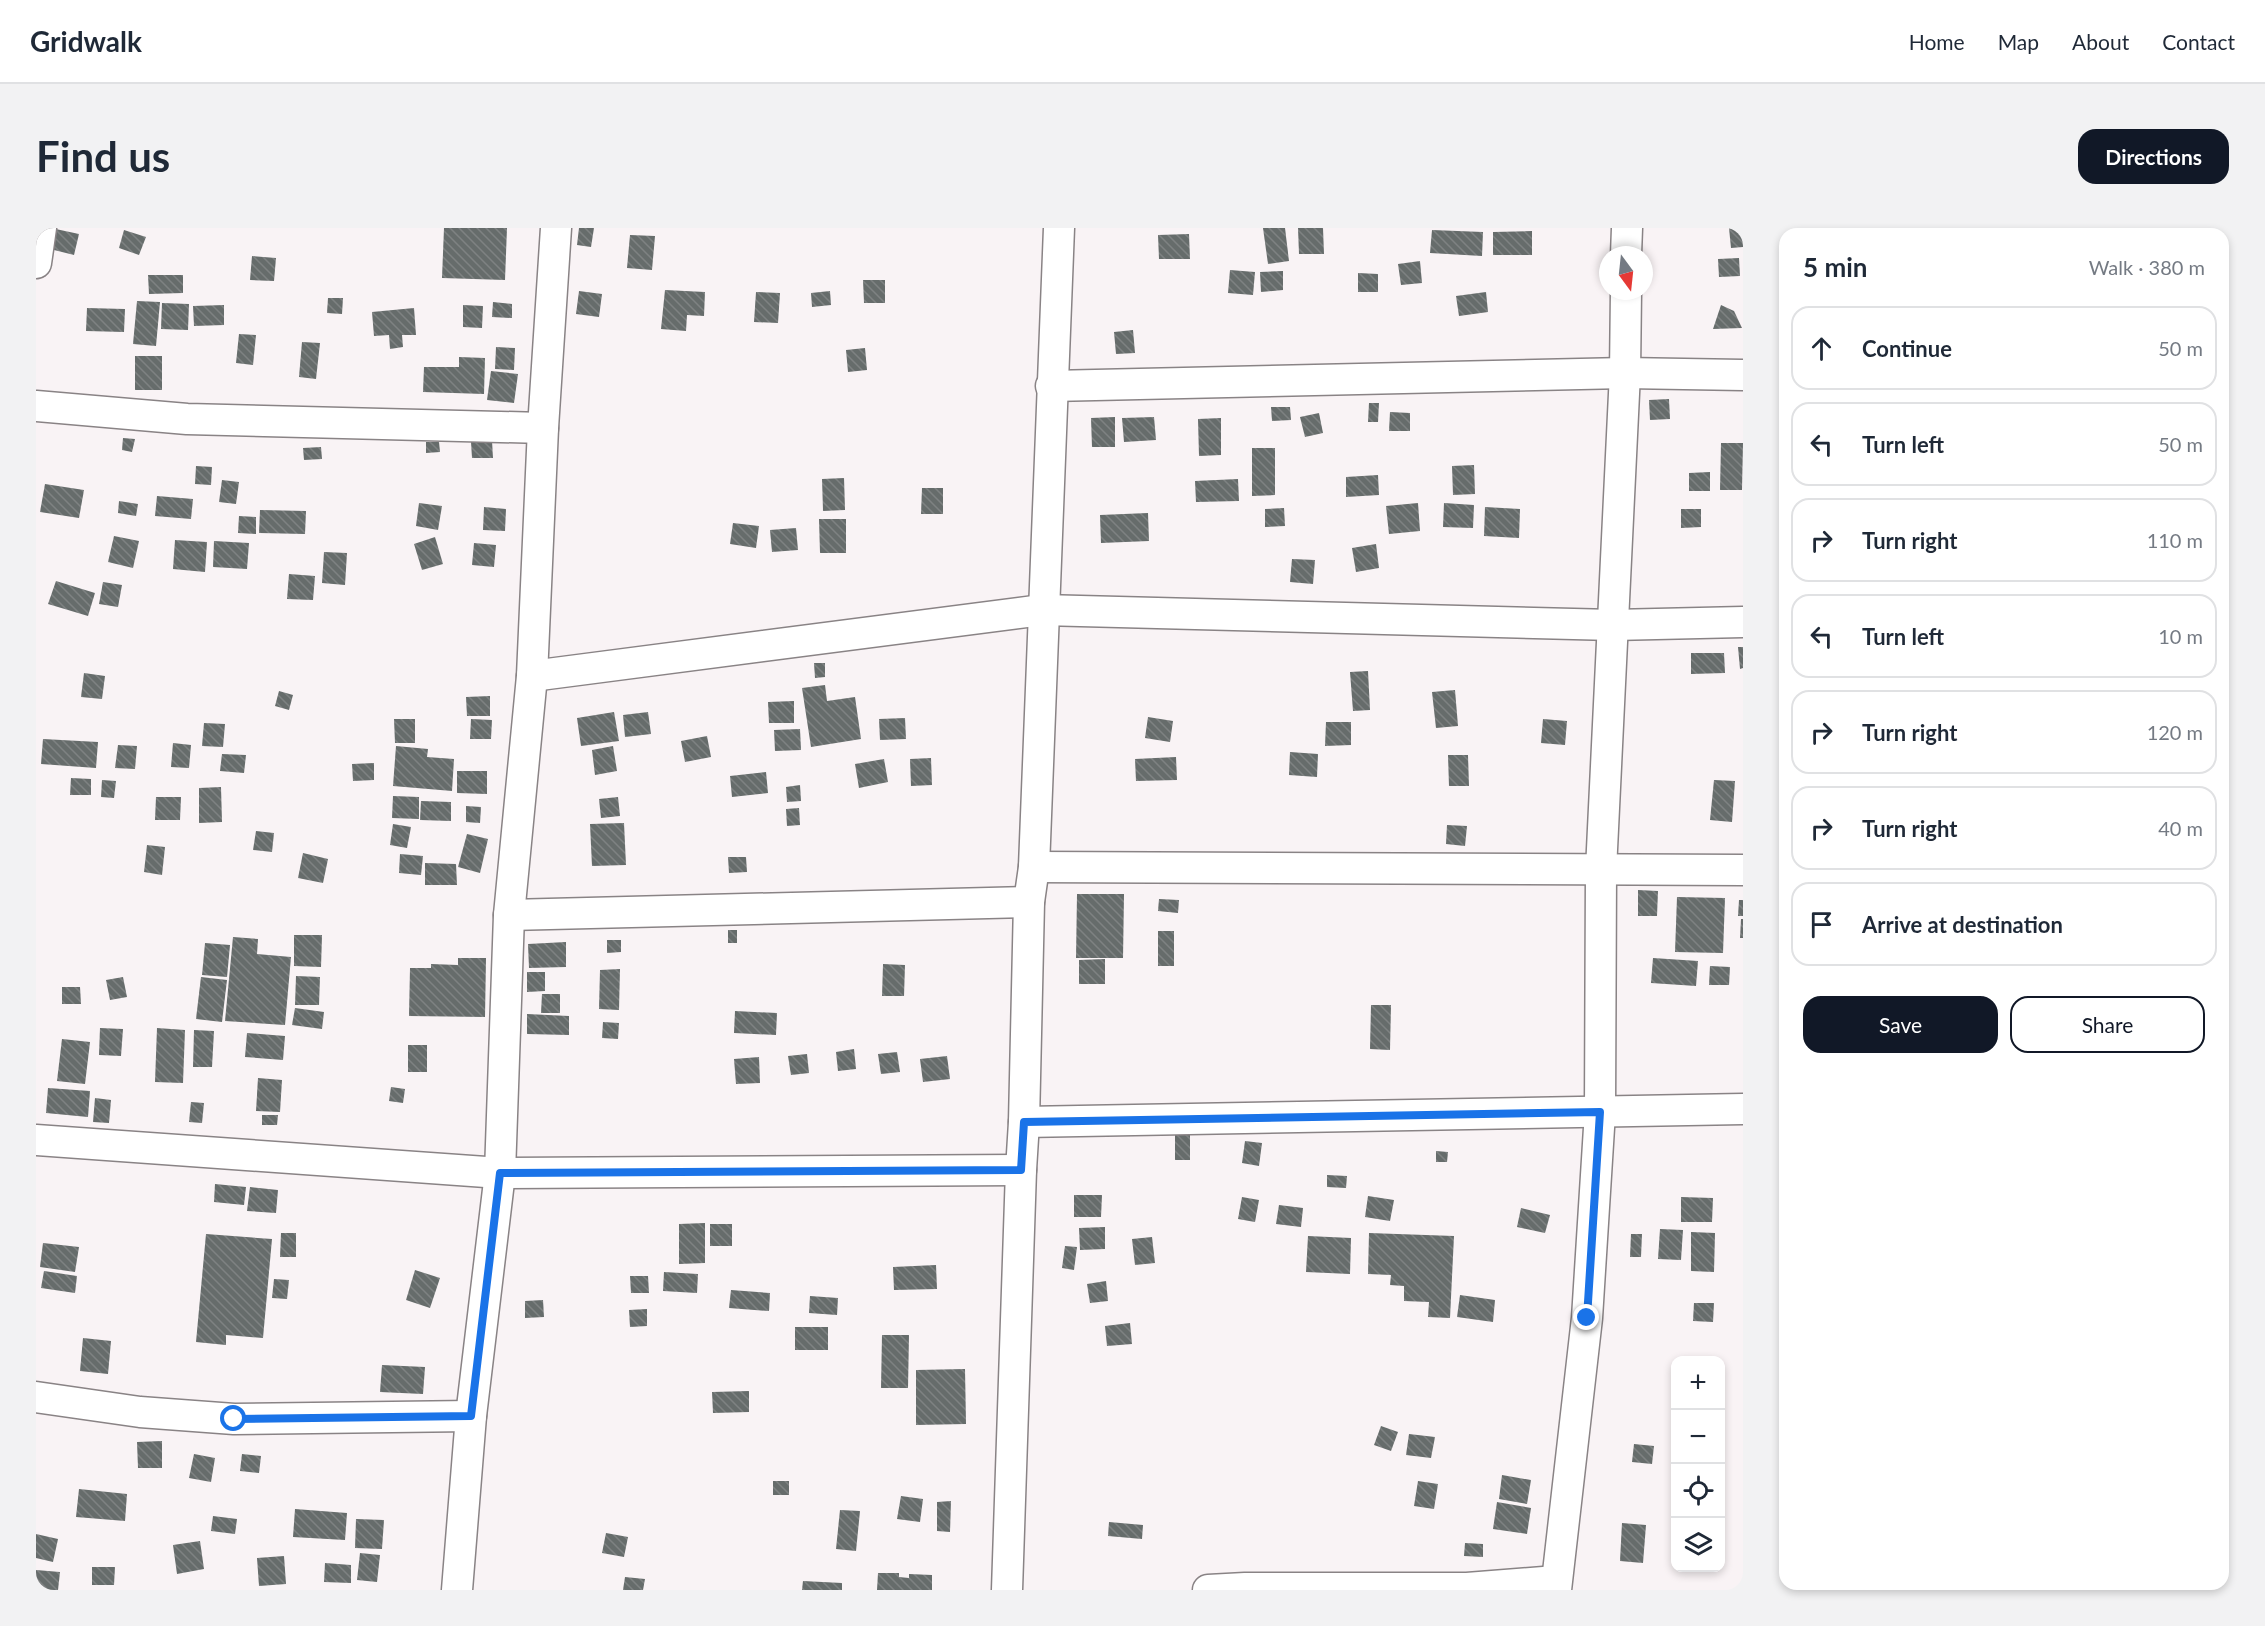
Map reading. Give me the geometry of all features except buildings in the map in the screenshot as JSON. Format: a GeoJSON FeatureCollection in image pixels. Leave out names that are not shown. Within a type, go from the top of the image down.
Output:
{"type":"FeatureCollection","features":[{"type":"Feature","properties":{"kind":"street"},"geometry":{"type":"LineString","coordinates":[[36,263],[41,228]]}},
{"type":"Feature","properties":{"kind":"street"},"geometry":{"type":"LineString","coordinates":[[457,1590],[471,1416],[500,1173],[509,915],[532,676],[543,428],[556,228]]}},
{"type":"Feature","properties":{"kind":"street"},"geometry":{"type":"LineString","coordinates":[[1007,1590],[1024,1122],[1029,902],[1034,867],[1042,610],[1059,228]]}},
{"type":"Feature","properties":{"kind":"street"},"geometry":{"type":"LineString","coordinates":[[1626,246],[1627,228]]}},
{"type":"Feature","properties":{"kind":"street"},"geometry":{"type":"LineString","coordinates":[[1208,1590],[1556,1586],[1587,1318],[1600,1112],[1601,870],[1625,373],[1626,300]]}},
{"type":"Feature","properties":{"kind":"street"},"geometry":{"type":"LineString","coordinates":[[1052,386],[1625,373],[1743,375]]}},
{"type":"Feature","properties":{"kind":"street"},"geometry":{"type":"LineString","coordinates":[[36,406],[187,419],[543,428]]}},
{"type":"Feature","properties":{"kind":"street"},"geometry":{"type":"LineString","coordinates":[[532,676],[1042,610],[1613,625],[1743,622]]}},
{"type":"Feature","properties":{"kind":"street"},"geometry":{"type":"LineString","coordinates":[[1034,867],[1743,870]]}},
{"type":"Feature","properties":{"kind":"street"},"geometry":{"type":"LineString","coordinates":[[509,915],[1029,902]]}},
{"type":"Feature","properties":{"kind":"street"},"geometry":{"type":"LineString","coordinates":[[1024,1122],[1743,1109]]}},
{"type":"Feature","properties":{"kind":"street"},"geometry":{"type":"LineString","coordinates":[[36,1140],[500,1173],[1021,1170]]}},
{"type":"Feature","properties":{"kind":"street"},"geometry":{"type":"LineString","coordinates":[[36,1397],[140,1412],[234,1419],[471,1416]]}},
{"type":"Feature","properties":{"kind":"route"},"geometry":{"type":"LineString","coordinates":[[234,1419],[471,1416],[500,1173],[1021,1170],[1024,1122],[1600,1112],[1587,1318]]}}]}
